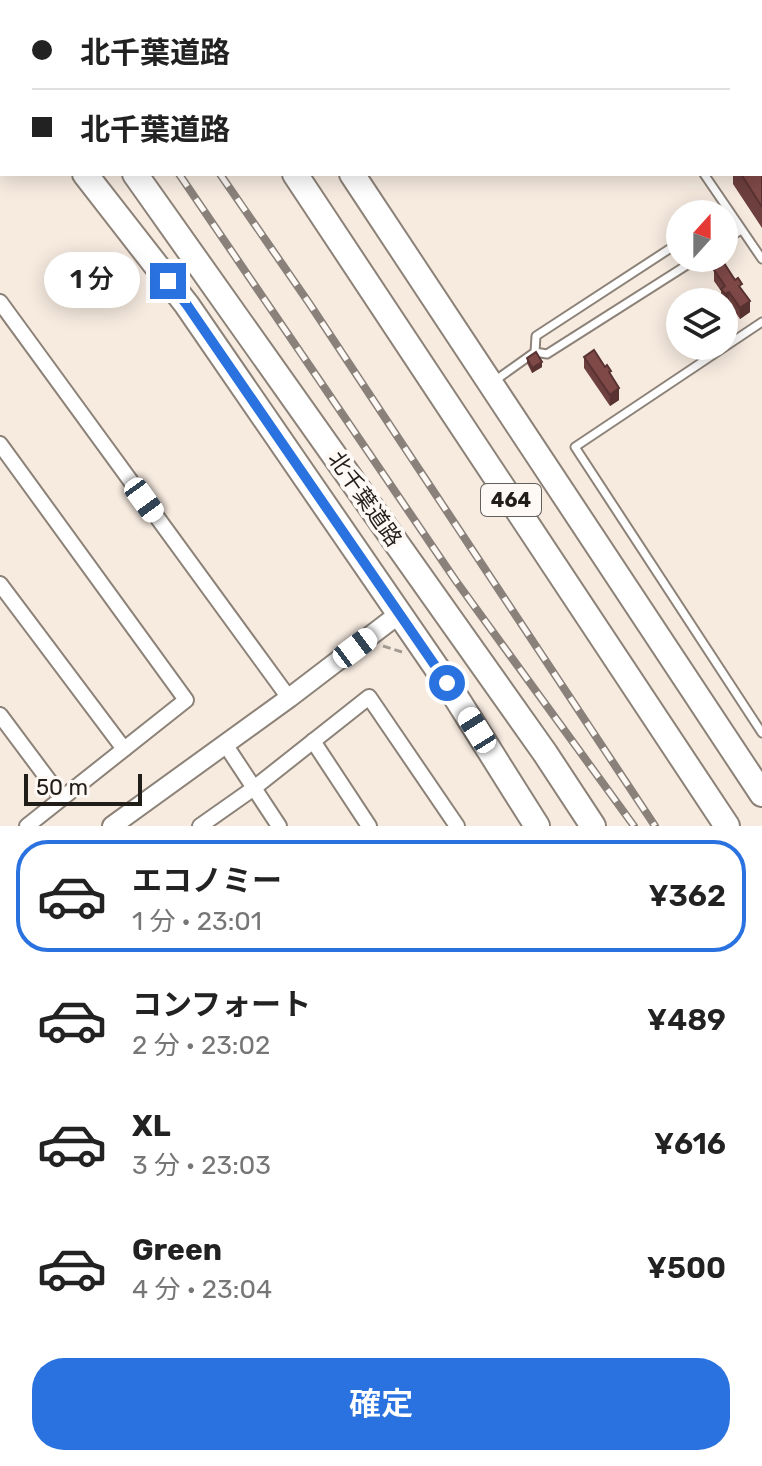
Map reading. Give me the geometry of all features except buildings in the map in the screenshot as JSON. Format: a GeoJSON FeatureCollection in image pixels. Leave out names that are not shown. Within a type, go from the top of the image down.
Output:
{"type":"FeatureCollection","features":[{"type":"Feature","properties":{"kind":"highway","name":"北千葉道路"},"geometry":{"type":"LineString","coordinates":[[87,176],[187,305],[447,683],[537,826]]}},
{"type":"Feature","properties":{"kind":"highway","name":"北千葉道路"},"geometry":{"type":"LineString","coordinates":[[136,176],[545,753],[593,826]]}},
{"type":"Feature","properties":{"kind":"highway","name":"464"},"geometry":{"type":"LineString","coordinates":[[296,176],[727,826]]}},
{"type":"Feature","properties":{"kind":"highway","name":"464"},"geometry":{"type":"LineString","coordinates":[[353,176],[762,794]]}},
{"type":"Feature","properties":{"kind":"street"},"geometry":{"type":"LineString","coordinates":[[0,302],[289,698]]}},
{"type":"Feature","properties":{"kind":"street"},"geometry":{"type":"LineString","coordinates":[[0,444],[186,700],[62,798],[37,823]]}},
{"type":"Feature","properties":{"kind":"street"},"geometry":{"type":"LineString","coordinates":[[0,584],[124,749]]}},
{"type":"Feature","properties":{"kind":"street"},"geometry":{"type":"LineString","coordinates":[[112,826],[399,614]]}},
{"type":"Feature","properties":{"kind":"street"},"geometry":{"type":"LineString","coordinates":[[200,826],[254,788],[369,697],[457,826]]}},
{"type":"Feature","properties":{"kind":"street"},"geometry":{"type":"LineString","coordinates":[[0,715],[62,798]]}},
{"type":"Feature","properties":{"kind":"street"},"geometry":{"type":"LineString","coordinates":[[313,741],[369,826]]}},
{"type":"Feature","properties":{"kind":"street"},"geometry":{"type":"LineString","coordinates":[[225,744],[279,826]]}},
{"type":"Feature","properties":{"kind":"lane"},"geometry":{"type":"LineString","coordinates":[[705,176],[718,200]]}},
{"type":"Feature","properties":{"kind":"lane"},"geometry":{"type":"LineString","coordinates":[[738,227],[762,259]]}},
{"type":"Feature","properties":{"kind":"lane"},"geometry":{"type":"LineString","coordinates":[[535,352],[536,336],[666,251]]}},
{"type":"Feature","properties":{"kind":"lane"},"geometry":{"type":"LineString","coordinates":[[491,383],[535,352],[547,354],[676,272]]}},
{"type":"Feature","properties":{"kind":"lane"},"geometry":{"type":"LineString","coordinates":[[762,322],[575,447],[762,733]]}},
{"type":"Feature","properties":{"kind":"railway"},"geometry":{"type":"LineString","coordinates":[[180,176],[456,581],[634,826]]}},
{"type":"Feature","properties":{"kind":"railway"},"geometry":{"type":"LineString","coordinates":[[221,176],[309,303],[655,826]]}},
{"type":"Feature","properties":{"kind":"route"},"geometry":{"type":"LineString","coordinates":[[168,281],[447,683]]}}]}
